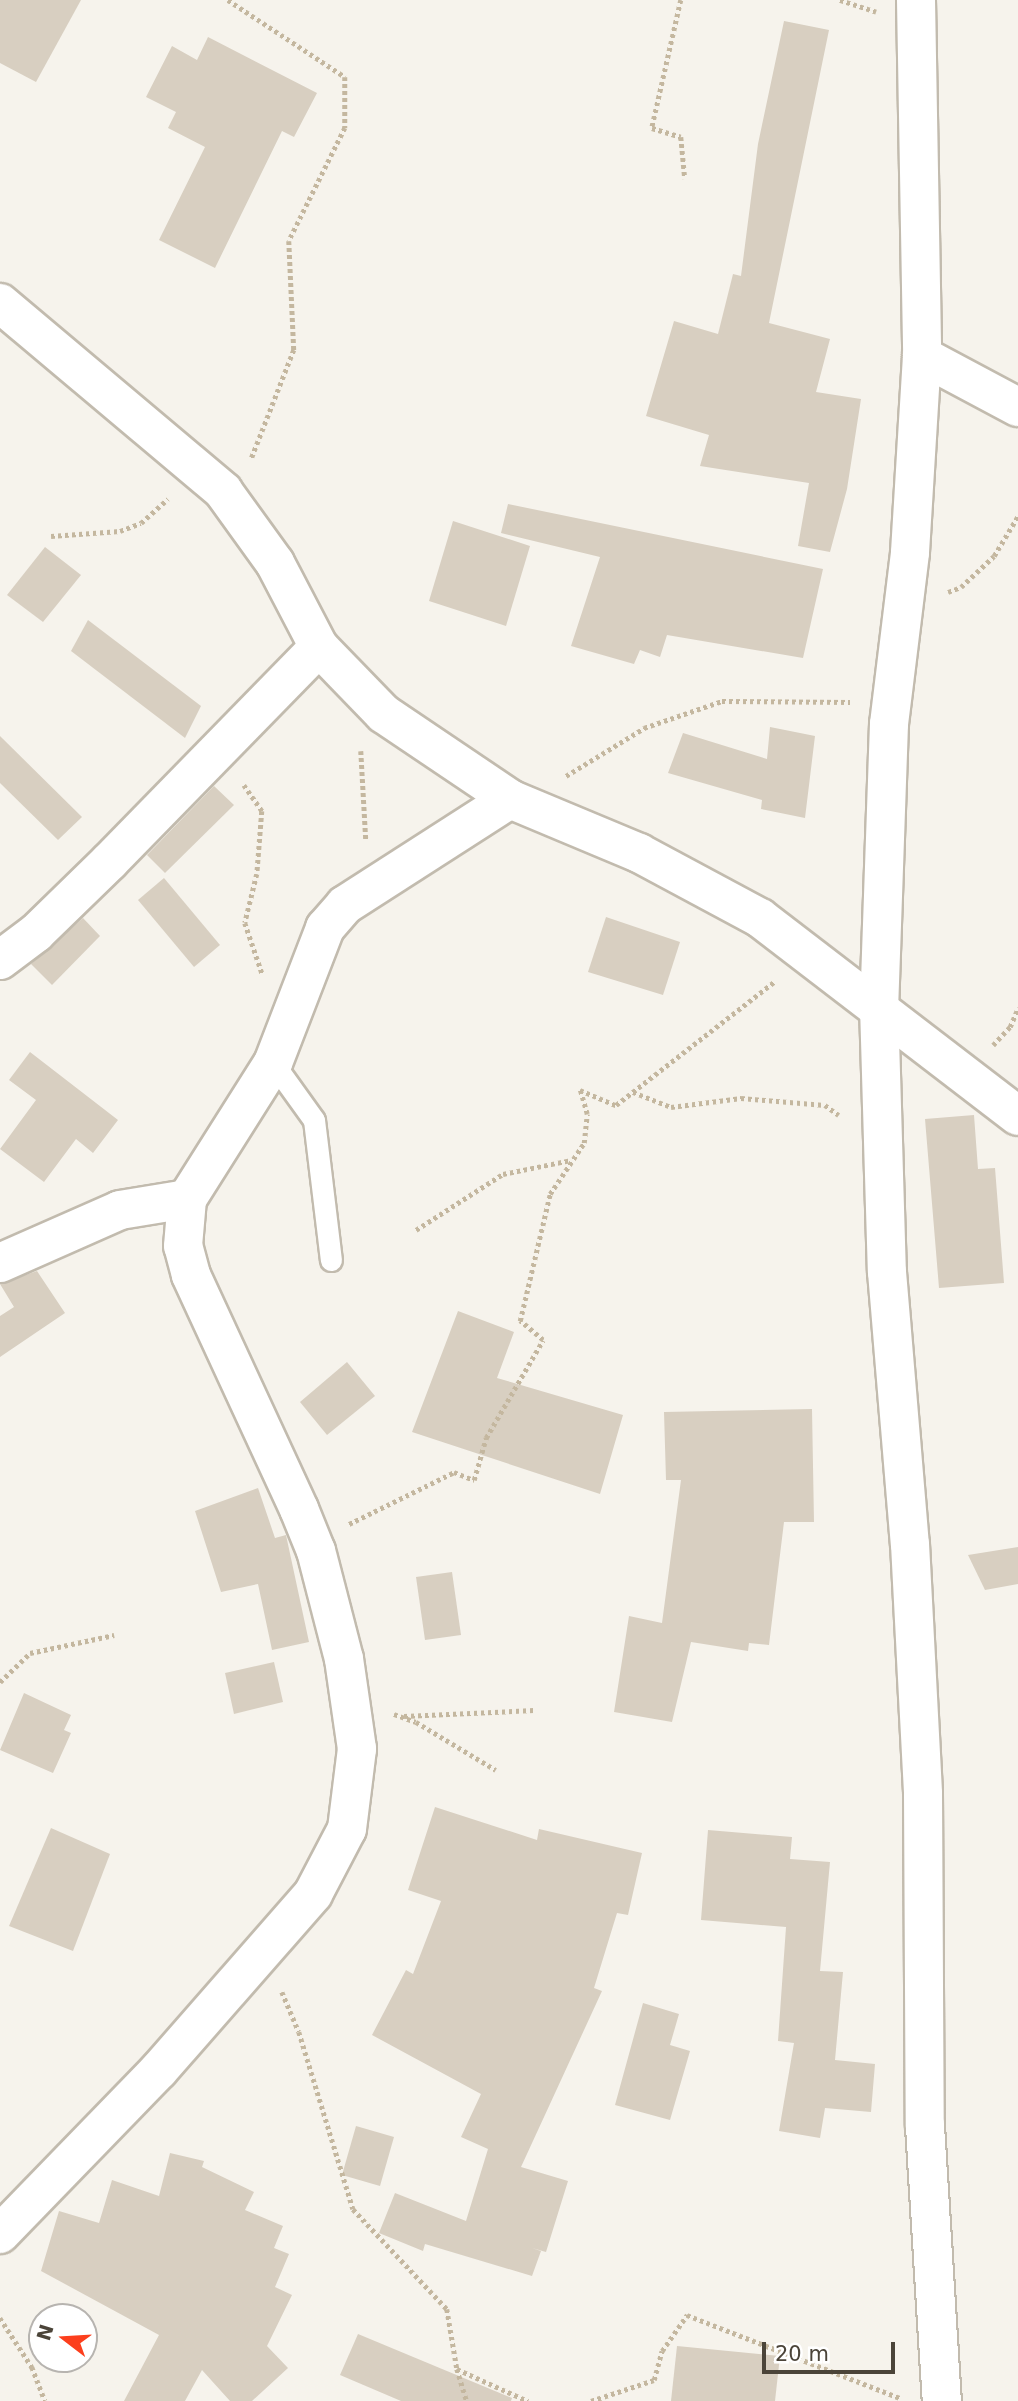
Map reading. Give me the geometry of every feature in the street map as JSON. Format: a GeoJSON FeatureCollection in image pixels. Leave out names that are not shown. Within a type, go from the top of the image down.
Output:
{"type":"FeatureCollection","features":[{"type":"Feature","properties":{"kind":"street"},"geometry":{"type":"LineString","coordinates":[[916,0],[922,356],[903,606],[892,704],[879,1006],[887,1272],[910,1544],[923,1794],[925,2126],[942,2401]]}},
{"type":"Feature","properties":{"kind":"street"},"geometry":{"type":"LineString","coordinates":[[0,303],[194,466],[249,524],[319,647],[362,695],[384,714],[522,804],[701,884],[803,947],[1018,1116]]}},
{"type":"Feature","properties":{"kind":"street"},"geometry":{"type":"LineString","coordinates":[[922,356],[1018,407]]}},
{"type":"Feature","properties":{"kind":"street"},"geometry":{"type":"LineString","coordinates":[[0,960],[36,933],[319,647]]}},
{"type":"Feature","properties":{"kind":"street"},"geometry":{"type":"LineString","coordinates":[[0,2234],[159,2070],[313,1894],[334,1862],[347,1829],[357,1749],[350,1697],[316,1551],[191,1275],[183,1246],[187,1199],[272,1063],[325,928],[345,905],[368,890],[522,804]]}},
{"type":"Feature","properties":{"kind":"street"},"geometry":{"type":"LineString","coordinates":[[0,1263],[120,1210],[187,1199]]}},
{"type":"Feature","properties":{"kind":"lane"},"geometry":{"type":"LineString","coordinates":[[272,1063],[313,1120],[331,1260]]}},
{"type":"Feature","properties":{"kind":"path"},"geometry":{"type":"LineString","coordinates":[[228,0],[345,77],[345,128],[289,241],[294,350],[251,460],[249,524]]}},
{"type":"Feature","properties":{"kind":"path"},"geometry":{"type":"LineString","coordinates":[[681,0],[652,128],[681,137],[685,179]]}},
{"type":"Feature","properties":{"kind":"path"},"geometry":{"type":"LineString","coordinates":[[51,536],[120,531],[141,523],[178,490],[194,466]]}},
{"type":"Feature","properties":{"kind":"path"},"geometry":{"type":"LineString","coordinates":[[903,606],[961,587],[994,556],[1018,516]]}},
{"type":"Feature","properties":{"kind":"path"},"geometry":{"type":"LineString","coordinates":[[362,695],[360,730],[368,890]]}},
{"type":"Feature","properties":{"kind":"path"},"geometry":{"type":"LineString","coordinates":[[522,804],[575,767],[644,728],[722,701],[892,704]]}},
{"type":"Feature","properties":{"kind":"path"},"geometry":{"type":"LineString","coordinates":[[219,749],[262,811],[257,874],[244,923],[286,1028]]}},
{"type":"Feature","properties":{"kind":"path"},"geometry":{"type":"LineString","coordinates":[[316,1551],[349,1524],[402,1494],[454,1472],[474,1480],[486,1438],[543,1340],[520,1321],[542,1218],[550,1194],[584,1143],[587,1114],[580,1090],[616,1105],[755,999],[803,947]]}},
{"type":"Feature","properties":{"kind":"path"},"geometry":{"type":"LineString","coordinates":[[633,1092],[671,1107],[741,1098],[825,1105],[883,1146]]}},
{"type":"Feature","properties":{"kind":"path"},"geometry":{"type":"LineString","coordinates":[[416,1230],[502,1174],[572,1160]]}},
{"type":"Feature","properties":{"kind":"path"},"geometry":{"type":"LineString","coordinates":[[0,1682],[30,1653],[114,1635]]}},
{"type":"Feature","properties":{"kind":"path"},"geometry":{"type":"LineString","coordinates":[[350,1697],[399,1716],[496,1770]]}},
{"type":"Feature","properties":{"kind":"path"},"geometry":{"type":"LineString","coordinates":[[399,1716],[534,1710]]}},
{"type":"Feature","properties":{"kind":"path"},"geometry":{"type":"LineString","coordinates":[[254,1961],[280,1987],[292,2008],[353,2208],[447,2309],[457,2369],[467,2401]]}},
{"type":"Feature","properties":{"kind":"path"},"geometry":{"type":"LineString","coordinates":[[591,2401],[654,2380],[662,2351],[687,2315],[907,2401]]}},
{"type":"Feature","properties":{"kind":"path"},"geometry":{"type":"LineString","coordinates":[[0,2318],[32,2367],[45,2401]]}},
{"type":"Feature","properties":{"kind":"path"},"geometry":{"type":"LineString","coordinates":[[457,2369],[528,2401]]}},
{"type":"Feature","properties":{"kind":"building"},"geometry":{"type":"Polygon","coordinates":[[[0,0],[81,0],[36,82],[0,63],[0,0]]]}},
{"type":"Feature","properties":{"kind":"building"},"geometry":{"type":"Polygon","coordinates":[[[784,21],[829,30],[769,323],[830,339],[816,392],[861,399],[847,489],[830,552],[798,546],[809,483],[700,466],[709,435],[646,416],[674,321],[718,334],[733,274],[741,276],[758,144],[784,21]]]}},
{"type":"Feature","properties":{"kind":"building"},"geometry":{"type":"Polygon","coordinates":[[[208,37],[317,93],[294,137],[282,131],[215,268],[159,240],[205,147],[168,128],[176,112],[146,97],[172,46],[197,60],[208,37]]]}},
{"type":"Feature","properties":{"kind":"building"},"geometry":{"type":"Polygon","coordinates":[[[508,504],[823,569],[803,658],[667,635],[660,657],[640,650],[634,664],[571,646],[600,557],[501,533],[508,504]]]}},
{"type":"Feature","properties":{"kind":"building"},"geometry":{"type":"Polygon","coordinates":[[[453,521],[530,546],[506,626],[429,601],[453,521]]]}},
{"type":"Feature","properties":{"kind":"building"},"geometry":{"type":"Polygon","coordinates":[[[45,547],[81,575],[43,622],[7,595],[45,547]]]}},
{"type":"Feature","properties":{"kind":"building"},"geometry":{"type":"Polygon","coordinates":[[[88,620],[201,706],[185,738],[71,651],[88,620]]]}},
{"type":"Feature","properties":{"kind":"building"},"geometry":{"type":"Polygon","coordinates":[[[770,727],[815,736],[805,818],[761,809],[762,800],[668,773],[683,733],[767,759],[770,727]]]}},
{"type":"Feature","properties":{"kind":"building"},"geometry":{"type":"Polygon","coordinates":[[[0,736],[82,817],[58,840],[0,783],[0,736]]]}},
{"type":"Feature","properties":{"kind":"building"},"geometry":{"type":"Polygon","coordinates":[[[214,786],[234,805],[165,873],[147,855],[214,786]]]}},
{"type":"Feature","properties":{"kind":"building"},"geometry":{"type":"Polygon","coordinates":[[[164,878],[220,945],[194,967],[138,900],[164,878]]]}},
{"type":"Feature","properties":{"kind":"building"},"geometry":{"type":"Polygon","coordinates":[[[606,917],[680,942],[663,995],[588,972],[606,917]]]}},
{"type":"Feature","properties":{"kind":"building"},"geometry":{"type":"Polygon","coordinates":[[[83,918],[100,936],[52,985],[31,964],[83,918]]]}},
{"type":"Feature","properties":{"kind":"building"},"geometry":{"type":"Polygon","coordinates":[[[30,1052],[118,1120],[93,1153],[76,1139],[44,1182],[0,1149],[36,1100],[9,1080],[30,1052]]]}},
{"type":"Feature","properties":{"kind":"building"},"geometry":{"type":"Polygon","coordinates":[[[974,1115],[978,1169],[995,1168],[1004,1283],[939,1288],[925,1119],[974,1115]]]}},
{"type":"Feature","properties":{"kind":"building"},"geometry":{"type":"Polygon","coordinates":[[[37,1271],[65,1313],[0,1357],[0,1316],[14,1307],[0,1284],[37,1271]]]}},
{"type":"Feature","properties":{"kind":"building"},"geometry":{"type":"Polygon","coordinates":[[[458,1311],[514,1332],[497,1378],[623,1415],[600,1494],[412,1432],[458,1311]]]}},
{"type":"Feature","properties":{"kind":"building"},"geometry":{"type":"Polygon","coordinates":[[[347,1362],[375,1396],[327,1435],[300,1402],[347,1362]]]}},
{"type":"Feature","properties":{"kind":"building"},"geometry":{"type":"Polygon","coordinates":[[[812,1409],[814,1522],[784,1522],[769,1645],[749,1643],[748,1651],[691,1642],[672,1722],[614,1712],[629,1616],[662,1623],[681,1480],[666,1480],[664,1412],[812,1409]]]}},
{"type":"Feature","properties":{"kind":"building"},"geometry":{"type":"Polygon","coordinates":[[[258,1488],[275,1538],[286,1535],[309,1642],[272,1650],[258,1584],[221,1592],[195,1511],[258,1488]]]}},
{"type":"Feature","properties":{"kind":"building"},"geometry":{"type":"Polygon","coordinates":[[[1018,1547],[1018,1584],[985,1590],[968,1555],[1018,1547]]]}},
{"type":"Feature","properties":{"kind":"building"},"geometry":{"type":"Polygon","coordinates":[[[452,1572],[461,1635],[425,1640],[416,1577],[452,1572]]]}},
{"type":"Feature","properties":{"kind":"building"},"geometry":{"type":"Polygon","coordinates":[[[274,1662],[283,1702],[234,1714],[225,1673],[274,1662]]]}},
{"type":"Feature","properties":{"kind":"building"},"geometry":{"type":"Polygon","coordinates":[[[24,1693],[71,1715],[64,1730],[71,1733],[53,1773],[0,1750],[24,1693]]]}},
{"type":"Feature","properties":{"kind":"building"},"geometry":{"type":"Polygon","coordinates":[[[435,1807],[537,1840],[539,1829],[642,1853],[628,1915],[617,1913],[594,1988],[602,1991],[521,2167],[568,2181],[546,2252],[532,2248],[541,2251],[532,2276],[425,2244],[423,2251],[379,2233],[395,2193],[466,2221],[488,2149],[461,2137],[481,2094],[372,2035],[406,1970],[413,1974],[441,1901],[408,1890],[435,1807]]]}},
{"type":"Feature","properties":{"kind":"building"},"geometry":{"type":"Polygon","coordinates":[[[51,1828],[110,1854],[73,1951],[9,1926],[51,1828]]]}},
{"type":"Feature","properties":{"kind":"building"},"geometry":{"type":"Polygon","coordinates":[[[708,1830],[792,1837],[790,1859],[830,1862],[820,1971],[843,1972],[835,2060],[875,2064],[871,2112],[825,2108],[820,2138],[779,2131],[794,2043],[778,2041],[786,1927],[701,1920],[708,1830]]]}},
{"type":"Feature","properties":{"kind":"building"},"geometry":{"type":"Polygon","coordinates":[[[643,2003],[679,2014],[670,2045],[690,2051],[670,2120],[615,2105],[643,2003]]]}},
{"type":"Feature","properties":{"kind":"building"},"geometry":{"type":"Polygon","coordinates":[[[356,2126],[394,2137],[380,2186],[342,2175],[356,2126]]]}},
{"type":"Feature","properties":{"kind":"building"},"geometry":{"type":"Polygon","coordinates":[[[170,2153],[204,2161],[202,2167],[254,2192],[245,2210],[283,2226],[274,2248],[289,2254],[275,2287],[292,2295],[267,2346],[288,2368],[252,2401],[230,2401],[202,2370],[185,2401],[124,2401],[159,2335],[41,2271],[59,2211],[99,2223],[112,2180],[159,2196],[170,2153]]]}},
{"type":"Feature","properties":{"kind":"building"},"geometry":{"type":"Polygon","coordinates":[[[358,2334],[512,2398],[511,2401],[401,2401],[340,2375],[358,2334]]]}},
{"type":"Feature","properties":{"kind":"building"},"geometry":{"type":"Polygon","coordinates":[[[677,2346],[780,2356],[775,2401],[671,2401],[677,2346]]]}}]}
